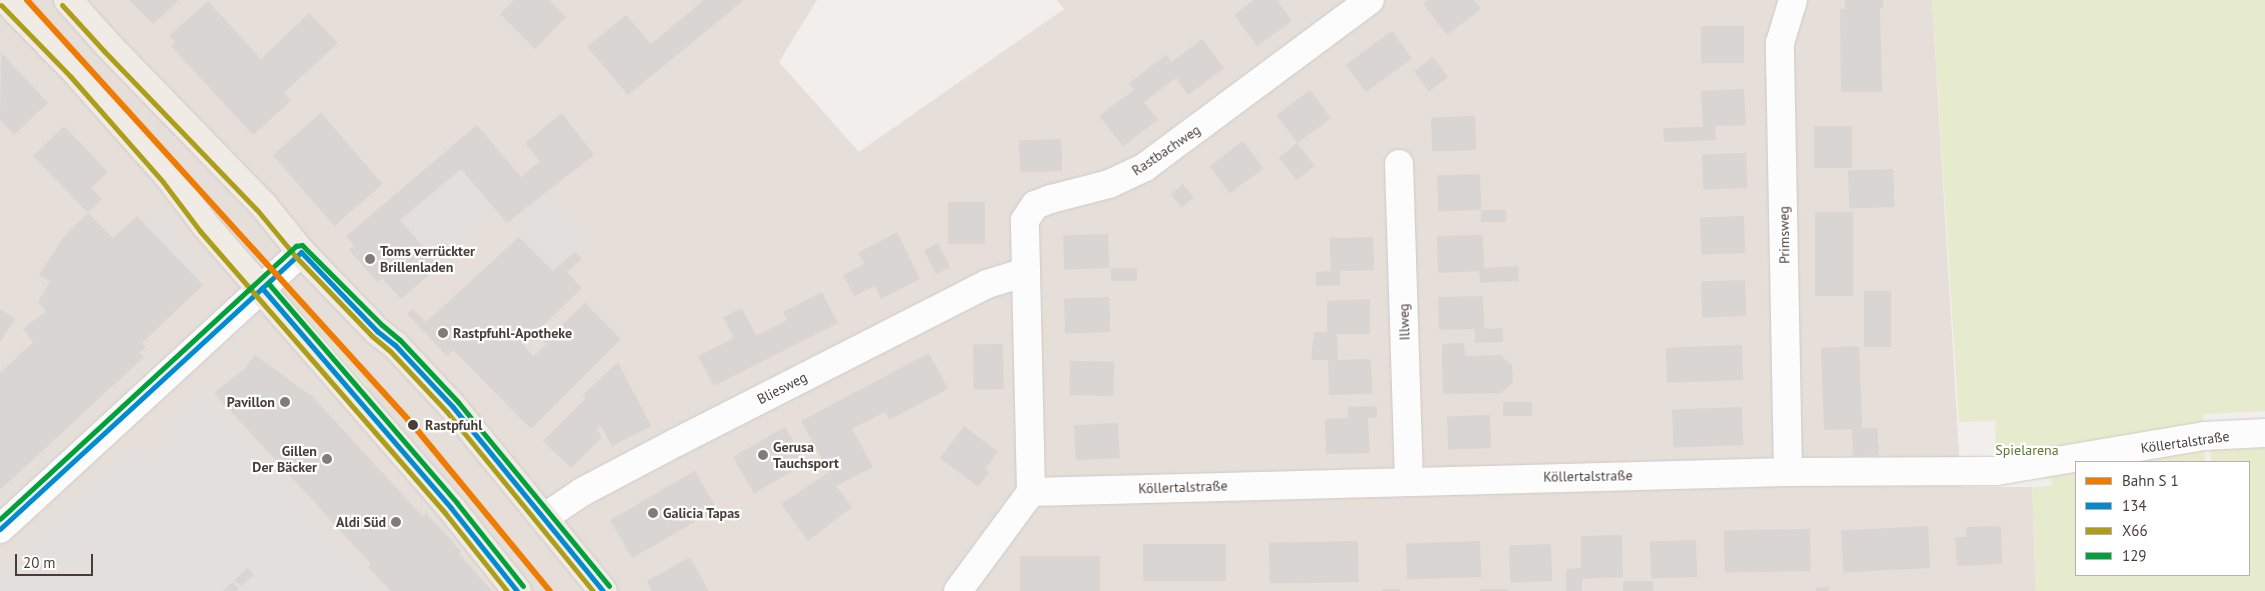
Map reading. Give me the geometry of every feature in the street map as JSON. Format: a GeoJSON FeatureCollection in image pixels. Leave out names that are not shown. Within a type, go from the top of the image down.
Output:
{"type":"FeatureCollection","features":[{"type":"Feature","properties":{"kind":"main road"},"geometry":{"type":"LineString","coordinates":[[6,0],[75,71],[170,177],[206,226],[262,288],[451,508],[517,591]]}},
{"type":"Feature","properties":{"kind":"main road"},"geometry":{"type":"LineString","coordinates":[[68,0],[116,53],[264,206],[301,252],[377,332],[395,345],[430,382],[545,517],[603,591]]}},
{"type":"Feature","properties":{"kind":"street","name":"Rastbachweg"},"geometry":{"type":"LineString","coordinates":[[1031,492],[1025,220],[1035,205],[1109,184],[1145,167],[1370,0]]}},
{"type":"Feature","properties":{"kind":"street","name":"Primsweg"},"geometry":{"type":"LineString","coordinates":[[1788,472],[1780,43],[1793,0]]}},
{"type":"Feature","properties":{"kind":"street","name":"Illweg"},"geometry":{"type":"LineString","coordinates":[[1399,164],[1410,480]]}},
{"type":"Feature","properties":{"kind":"street"},"geometry":{"type":"LineString","coordinates":[[0,529],[301,252]]}},
{"type":"Feature","properties":{"kind":"street","name":"Bliesweg"},"geometry":{"type":"LineString","coordinates":[[545,517],[582,492],[987,284],[1026,272]]}},
{"type":"Feature","properties":{"kind":"street","name":"Köllertalstraße"},"geometry":{"type":"LineString","coordinates":[[1031,492],[1410,480],[1788,472],[1997,471],[2204,436],[2265,433]]}},
{"type":"Feature","properties":{"kind":"street"},"geometry":{"type":"LineString","coordinates":[[958,591],[1031,492]]}},
{"type":"Feature","properties":{"kind":"shaded area"},"geometry":{"type":"Polygon","coordinates":[[[0,0],[817,0],[779,62],[859,152],[1064,9],[1057,0],[1932,0],[1961,487],[2032,487],[2036,591],[0,591],[0,0]]]}},
{"type":"Feature","properties":{"kind":"shaded area"},"geometry":{"type":"Polygon","coordinates":[[[461,169],[498,212],[438,265],[401,221],[461,169]]]}},
{"type":"Feature","properties":{"kind":"shaded area"},"geometry":{"type":"Polygon","coordinates":[[[546,192],[590,237],[554,272],[510,227],[546,192]]]}},
{"type":"Feature","properties":{"kind":"shaded area"},"geometry":{"type":"Polygon","coordinates":[[[158,211],[208,266],[181,290],[131,235],[158,211]]]}},
{"type":"Feature","properties":{"kind":"shaded area"},"geometry":{"type":"Polygon","coordinates":[[[200,389],[383,591],[0,591],[0,571],[140,444],[142,443],[154,455],[167,443],[155,430],[200,389]]]}},
{"type":"Feature","properties":{"kind":"green space","name":"Spielarena"},"geometry":{"type":"Polygon","coordinates":[[[1932,0],[2265,0],[2265,411],[2203,414],[2205,461],[2075,461],[2075,576],[2250,576],[2250,461],[2211,461],[2210,448],[2265,445],[2265,591],[2036,591],[2032,487],[2052,486],[2051,479],[1997,480],[1995,421],[1959,422],[1932,0]]]}},
{"type":"Feature","properties":{"kind":"green space"},"geometry":{"type":"Polygon","coordinates":[[[294,303],[370,388],[363,394],[287,310],[294,303]]]}},
{"type":"Feature","properties":{"kind":"building"},"geometry":{"type":"Polygon","coordinates":[[[129,0],[179,0],[153,24],[129,0]]]}},
{"type":"Feature","properties":{"kind":"building"},"geometry":{"type":"Polygon","coordinates":[[[514,0],[549,0],[566,17],[535,49],[500,14],[514,0]]]}},
{"type":"Feature","properties":{"kind":"building"},"geometry":{"type":"Polygon","coordinates":[[[704,0],[744,0],[628,95],[587,47],[626,15],[651,44],[704,0]]]}},
{"type":"Feature","properties":{"kind":"building"},"geometry":{"type":"Polygon","coordinates":[[[1254,0],[1281,0],[1278,2],[1292,21],[1257,46],[1234,15],[1254,0]]]}},
{"type":"Feature","properties":{"kind":"building"},"geometry":{"type":"Polygon","coordinates":[[[1428,0],[1474,0],[1481,9],[1447,35],[1423,4],[1428,0]]]}},
{"type":"Feature","properties":{"kind":"building"},"geometry":{"type":"Polygon","coordinates":[[[1845,0],[1883,0],[1883,8],[1880,8],[1882,92],[1841,92],[1840,9],[1845,9],[1845,0]]]}},
{"type":"Feature","properties":{"kind":"building"},"geometry":{"type":"Polygon","coordinates":[[[208,1],[261,59],[309,13],[338,43],[284,93],[291,101],[253,135],[171,46],[175,42],[169,36],[208,1]]]}},
{"type":"Feature","properties":{"kind":"building"},"geometry":{"type":"Polygon","coordinates":[[[1701,26],[1744,26],[1744,63],[1701,63],[1701,26]]]}},
{"type":"Feature","properties":{"kind":"building"},"geometry":{"type":"Polygon","coordinates":[[[1392,31],[1412,59],[1366,92],[1346,65],[1392,31]]]}},
{"type":"Feature","properties":{"kind":"building"},"geometry":{"type":"Polygon","coordinates":[[[1202,39],[1224,68],[1188,95],[1176,78],[1144,102],[1158,120],[1123,146],[1099,116],[1134,90],[1129,83],[1166,55],[1172,62],[1202,39]]]}},
{"type":"Feature","properties":{"kind":"building"},"geometry":{"type":"Polygon","coordinates":[[[1,52],[48,103],[14,135],[0,120],[1,52]]]}},
{"type":"Feature","properties":{"kind":"building"},"geometry":{"type":"Polygon","coordinates":[[[1433,57],[1448,77],[1429,91],[1414,71],[1433,57]]]}},
{"type":"Feature","properties":{"kind":"building"},"geometry":{"type":"Polygon","coordinates":[[[1744,89],[1746,125],[1715,126],[1716,140],[1664,142],[1663,128],[1703,127],[1701,91],[1744,89]]]}},
{"type":"Feature","properties":{"kind":"building"},"geometry":{"type":"Polygon","coordinates":[[[1310,90],[1331,118],[1298,143],[1276,115],[1310,90]]]}},
{"type":"Feature","properties":{"kind":"building"},"geometry":{"type":"Polygon","coordinates":[[[321,113],[383,184],[334,226],[273,155],[321,113]]]}},
{"type":"Feature","properties":{"kind":"building"},"geometry":{"type":"Polygon","coordinates":[[[562,113],[594,155],[507,223],[461,169],[400,220],[439,266],[401,299],[382,278],[377,282],[349,250],[354,245],[346,236],[477,125],[521,177],[540,161],[525,143],[562,113]]]}},
{"type":"Feature","properties":{"kind":"building"},"geometry":{"type":"Polygon","coordinates":[[[1475,116],[1476,150],[1432,152],[1431,118],[1475,116]]]}},
{"type":"Feature","properties":{"kind":"building"},"geometry":{"type":"Polygon","coordinates":[[[64,126],[108,172],[91,188],[102,199],[88,213],[33,156],[64,126]]]}},
{"type":"Feature","properties":{"kind":"building"},"geometry":{"type":"Polygon","coordinates":[[[1814,126],[1852,126],[1852,168],[1814,168],[1814,126]]]}},
{"type":"Feature","properties":{"kind":"building"},"geometry":{"type":"Polygon","coordinates":[[[1061,139],[1062,171],[1020,172],[1019,140],[1061,139]]]}},
{"type":"Feature","properties":{"kind":"building"},"geometry":{"type":"Polygon","coordinates":[[[1243,141],[1263,168],[1230,193],[1209,166],[1243,141]]]}},
{"type":"Feature","properties":{"kind":"building"},"geometry":{"type":"Polygon","coordinates":[[[1297,143],[1315,166],[1297,180],[1279,157],[1297,143]]]}},
{"type":"Feature","properties":{"kind":"building"},"geometry":{"type":"Polygon","coordinates":[[[1746,153],[1747,188],[1703,190],[1702,155],[1746,153]]]}},
{"type":"Feature","properties":{"kind":"building"},"geometry":{"type":"Polygon","coordinates":[[[1893,169],[1894,207],[1849,209],[1848,171],[1893,169]]]}},
{"type":"Feature","properties":{"kind":"building"},"geometry":{"type":"Polygon","coordinates":[[[1480,174],[1481,210],[1438,211],[1437,176],[1480,174]]]}},
{"type":"Feature","properties":{"kind":"building"},"geometry":{"type":"Polygon","coordinates":[[[1183,184],[1194,197],[1182,207],[1171,194],[1183,184]]]}},
{"type":"Feature","properties":{"kind":"building"},"geometry":{"type":"Polygon","coordinates":[[[948,202],[985,202],[985,244],[948,244],[948,202]]]}},
{"type":"Feature","properties":{"kind":"building"},"geometry":{"type":"Polygon","coordinates":[[[1481,210],[1506,210],[1506,222],[1481,222],[1481,210]]]}},
{"type":"Feature","properties":{"kind":"building"},"geometry":{"type":"Polygon","coordinates":[[[1815,212],[1853,212],[1853,296],[1815,296],[1815,212]]]}},
{"type":"Feature","properties":{"kind":"building"},"geometry":{"type":"Polygon","coordinates":[[[88,213],[113,238],[137,216],[203,285],[142,343],[146,347],[139,353],[144,357],[0,490],[0,373],[33,342],[23,329],[46,311],[38,302],[50,282],[39,275],[64,236],[88,213]]]}},
{"type":"Feature","properties":{"kind":"building"},"geometry":{"type":"Polygon","coordinates":[[[1744,216],[1745,253],[1701,255],[1700,218],[1744,216]]]}},
{"type":"Feature","properties":{"kind":"building"},"geometry":{"type":"Polygon","coordinates":[[[897,232],[920,279],[881,299],[875,286],[854,296],[843,275],[864,264],[858,253],[897,232]]]}},
{"type":"Feature","properties":{"kind":"building"},"geometry":{"type":"Polygon","coordinates":[[[1108,234],[1109,268],[1064,270],[1063,236],[1108,234]]]}},
{"type":"Feature","properties":{"kind":"building"},"geometry":{"type":"Polygon","coordinates":[[[1483,235],[1484,268],[1518,266],[1519,281],[1480,283],[1479,271],[1438,273],[1437,236],[1483,235]]]}},
{"type":"Feature","properties":{"kind":"building"},"geometry":{"type":"Polygon","coordinates":[[[519,237],[553,271],[575,252],[582,259],[567,272],[582,288],[523,345],[533,356],[547,344],[544,342],[585,303],[621,339],[531,429],[453,350],[447,356],[407,314],[413,309],[426,322],[519,237]]]}},
{"type":"Feature","properties":{"kind":"building"},"geometry":{"type":"Polygon","coordinates":[[[1373,237],[1374,270],[1340,271],[1340,285],[1316,286],[1316,272],[1331,271],[1330,238],[1373,237]]]}},
{"type":"Feature","properties":{"kind":"building"},"geometry":{"type":"Polygon","coordinates":[[[938,243],[950,267],[936,274],[924,250],[938,243]]]}},
{"type":"Feature","properties":{"kind":"building"},"geometry":{"type":"Polygon","coordinates":[[[1111,268],[1137,268],[1137,281],[1111,281],[1111,268]]]}},
{"type":"Feature","properties":{"kind":"building"},"geometry":{"type":"Polygon","coordinates":[[[1745,280],[1746,316],[1702,318],[1701,282],[1745,280]]]}},
{"type":"Feature","properties":{"kind":"building"},"geometry":{"type":"Polygon","coordinates":[[[1864,291],[1891,291],[1891,347],[1864,347],[1864,291]]]}},
{"type":"Feature","properties":{"kind":"building"},"geometry":{"type":"Polygon","coordinates":[[[822,292],[838,323],[714,386],[698,356],[734,338],[723,317],[742,308],[756,336],[787,320],[783,312],[822,292]]]}},
{"type":"Feature","properties":{"kind":"building"},"geometry":{"type":"Polygon","coordinates":[[[1483,296],[1484,329],[1503,328],[1503,342],[1475,343],[1475,329],[1439,330],[1438,297],[1483,296]]]}},
{"type":"Feature","properties":{"kind":"building"},"geometry":{"type":"Polygon","coordinates":[[[1109,297],[1110,332],[1065,334],[1064,299],[1109,297]]]}},
{"type":"Feature","properties":{"kind":"building"},"geometry":{"type":"Polygon","coordinates":[[[1370,299],[1370,334],[1337,334],[1338,360],[1371,359],[1372,394],[1329,395],[1328,360],[1311,360],[1314,332],[1327,332],[1327,301],[1370,299]]]}},
{"type":"Feature","properties":{"kind":"building"},"geometry":{"type":"Polygon","coordinates":[[[0,309],[15,319],[0,342],[0,309]]]}},
{"type":"Feature","properties":{"kind":"building"},"geometry":{"type":"Polygon","coordinates":[[[1464,343],[1465,356],[1500,355],[1512,365],[1513,382],[1501,393],[1443,394],[1442,344],[1464,343]]]}},
{"type":"Feature","properties":{"kind":"building"},"geometry":{"type":"Polygon","coordinates":[[[1003,344],[1004,389],[974,390],[973,345],[1003,344]]]}},
{"type":"Feature","properties":{"kind":"building"},"geometry":{"type":"Polygon","coordinates":[[[1742,345],[1743,380],[1667,383],[1666,348],[1742,345]]]}},
{"type":"Feature","properties":{"kind":"building"},"geometry":{"type":"Polygon","coordinates":[[[1859,346],[1862,428],[1877,428],[1879,455],[1853,456],[1852,429],[1824,430],[1821,348],[1859,346]]]}},
{"type":"Feature","properties":{"kind":"building"},"geometry":{"type":"Polygon","coordinates":[[[929,353],[948,389],[889,420],[885,412],[852,429],[873,467],[836,486],[852,507],[808,541],[781,504],[829,472],[801,421],[929,353]]]}},
{"type":"Feature","properties":{"kind":"building"},"geometry":{"type":"Polygon","coordinates":[[[255,355],[313,397],[423,517],[426,513],[461,551],[459,554],[492,591],[391,591],[368,567],[371,564],[214,393],[244,369],[255,355]]]}},
{"type":"Feature","properties":{"kind":"building"},"geometry":{"type":"Polygon","coordinates":[[[1070,361],[1114,362],[1113,396],[1069,395],[1070,361]]]}},
{"type":"Feature","properties":{"kind":"building"},"geometry":{"type":"Polygon","coordinates":[[[618,362],[651,426],[612,446],[601,426],[596,429],[602,437],[571,468],[543,441],[586,398],[582,396],[618,362]]]}},
{"type":"Feature","properties":{"kind":"building"},"geometry":{"type":"Polygon","coordinates":[[[1503,402],[1532,402],[1532,416],[1503,416],[1503,402]]]}},
{"type":"Feature","properties":{"kind":"building"},"geometry":{"type":"Polygon","coordinates":[[[1377,406],[1377,418],[1368,418],[1370,453],[1326,454],[1325,419],[1348,418],[1348,407],[1377,406]]]}},
{"type":"Feature","properties":{"kind":"building"},"geometry":{"type":"Polygon","coordinates":[[[1742,407],[1743,445],[1673,447],[1672,409],[1742,407]]]}},
{"type":"Feature","properties":{"kind":"building"},"geometry":{"type":"Polygon","coordinates":[[[1490,415],[1491,448],[1448,449],[1447,417],[1490,415]]]}},
{"type":"Feature","properties":{"kind":"building"},"geometry":{"type":"Polygon","coordinates":[[[1118,423],[1120,458],[1076,460],[1074,425],[1118,423]]]}},
{"type":"Feature","properties":{"kind":"building"},"geometry":{"type":"Polygon","coordinates":[[[964,426],[998,452],[985,469],[989,473],[978,487],[940,458],[964,426]]]}},
{"type":"Feature","properties":{"kind":"building"},"geometry":{"type":"Polygon","coordinates":[[[785,427],[806,463],[754,493],[733,457],[785,427]]]}},
{"type":"Feature","properties":{"kind":"building"},"geometry":{"type":"Polygon","coordinates":[[[695,471],[717,509],[632,558],[610,520],[695,471]]]}},
{"type":"Feature","properties":{"kind":"building"},"geometry":{"type":"Polygon","coordinates":[[[1928,526],[1930,568],[1843,572],[1841,531],[1928,526]]]}},
{"type":"Feature","properties":{"kind":"building"},"geometry":{"type":"Polygon","coordinates":[[[2001,526],[2002,564],[1957,566],[1955,537],[1966,537],[1966,527],[2001,526]]]}},
{"type":"Feature","properties":{"kind":"building"},"geometry":{"type":"Polygon","coordinates":[[[1810,529],[1811,571],[1725,572],[1724,531],[1810,529]]]}},
{"type":"Feature","properties":{"kind":"building"},"geometry":{"type":"Polygon","coordinates":[[[1622,535],[1623,577],[1582,579],[1582,591],[1566,591],[1566,569],[1581,568],[1581,536],[1622,535]]]}},
{"type":"Feature","properties":{"kind":"building"},"geometry":{"type":"Polygon","coordinates":[[[1696,540],[1697,577],[1651,579],[1650,542],[1696,540]]]}},
{"type":"Feature","properties":{"kind":"building"},"geometry":{"type":"Polygon","coordinates":[[[1358,541],[1359,582],[1270,584],[1269,543],[1358,541]]]}},
{"type":"Feature","properties":{"kind":"building"},"geometry":{"type":"Polygon","coordinates":[[[1480,541],[1481,577],[1407,580],[1406,544],[1480,541]]]}},
{"type":"Feature","properties":{"kind":"building"},"geometry":{"type":"Polygon","coordinates":[[[1143,544],[1226,544],[1226,581],[1143,581],[1143,544]]]}},
{"type":"Feature","properties":{"kind":"building"},"geometry":{"type":"Polygon","coordinates":[[[1551,544],[1552,581],[1510,582],[1509,545],[1551,544]]]}},
{"type":"Feature","properties":{"kind":"building"},"geometry":{"type":"Polygon","coordinates":[[[1020,556],[1100,556],[1100,591],[1020,591],[1020,556]]]}},
{"type":"Feature","properties":{"kind":"building"},"geometry":{"type":"Polygon","coordinates":[[[690,557],[709,591],[652,591],[647,581],[690,557]]]}},
{"type":"Feature","properties":{"kind":"building"},"geometry":{"type":"Polygon","coordinates":[[[248,568],[254,575],[240,587],[234,580],[248,568]]]}},
{"type":"Feature","properties":{"kind":"building"},"geometry":{"type":"Polygon","coordinates":[[[1623,581],[1653,581],[1653,591],[1623,591],[1623,581]]]}},
{"type":"Feature","properties":{"kind":"building"},"geometry":{"type":"Polygon","coordinates":[[[233,582],[239,589],[236,591],[222,591],[233,582]]]}},
{"type":"Feature","properties":{"kind":"building"},"geometry":{"type":"Polygon","coordinates":[[[1829,587],[1829,591],[1816,591],[1816,588],[1829,587]]]}},
{"type":"Feature","properties":{"kind":"building"},"geometry":{"type":"Polygon","coordinates":[[[1382,589],[1400,589],[1400,591],[1382,591],[1382,589]]]}},
{"type":"Feature","properties":{"kind":"building"},"geometry":{"type":"Polygon","coordinates":[[[1480,589],[1508,589],[1508,591],[1480,591],[1480,589]]]}},
{"type":"Feature","properties":{"kind":"transit line"},"geometry":{"type":"LineString","coordinates":[[27,0],[413,425],[550,591]]}},
{"type":"Feature","properties":{"kind":"transit line","name":"X66"},"geometry":{"type":"LineString","coordinates":[[1,5],[70,76],[163,182],[200,231],[445,513],[507,591]]}},
{"type":"Feature","properties":{"kind":"transit line","name":"X66"},"geometry":{"type":"LineString","coordinates":[[62,5],[258,211],[296,257],[372,336],[390,351],[447,412],[593,591]]}},
{"type":"Feature","properties":{"kind":"transit line","name":"129"},"geometry":{"type":"LineString","coordinates":[[0,519],[296,246],[302,245],[382,325],[400,340],[458,402],[609,586]]}},
{"type":"Feature","properties":{"kind":"transit line","name":"134"},"geometry":{"type":"LineString","coordinates":[[301,252],[377,331],[395,345],[453,407],[603,591]]}},
{"type":"Feature","properties":{"kind":"transit line","name":"134"},"geometry":{"type":"LineString","coordinates":[[0,529],[301,252]]}},
{"type":"Feature","properties":{"kind":"transit line","name":"129"},"geometry":{"type":"LineString","coordinates":[[268,283],[457,503],[523,586]]}},
{"type":"Feature","properties":{"kind":"transit line","name":"134"},"geometry":{"type":"LineString","coordinates":[[262,288],[451,508],[517,591]]}},
{"type":"Feature","properties":{"kind":"place","name":"Toms verrückter Brillenladen"},"geometry":{"type":"Point","coordinates":[370,259]}},
{"type":"Feature","properties":{"kind":"place","name":"Rastpfuhl-Apotheke"},"geometry":{"type":"Point","coordinates":[443,333]}},
{"type":"Feature","properties":{"kind":"place","name":"Pavillon"},"geometry":{"type":"Point","coordinates":[285,402]}},
{"type":"Feature","properties":{"kind":"place","name":"Rastpfuhl"},"geometry":{"type":"Point","coordinates":[413,425]}},
{"type":"Feature","properties":{"kind":"place","name":"Gerusa Tauchsport"},"geometry":{"type":"Point","coordinates":[763,455]}},
{"type":"Feature","properties":{"kind":"place","name":"Gillen Der Bäcker"},"geometry":{"type":"Point","coordinates":[327,459]}},
{"type":"Feature","properties":{"kind":"place","name":"Galicia Tapas"},"geometry":{"type":"Point","coordinates":[653,513]}},
{"type":"Feature","properties":{"kind":"place","name":"Aldi Süd"},"geometry":{"type":"Point","coordinates":[396,522]}}]}
